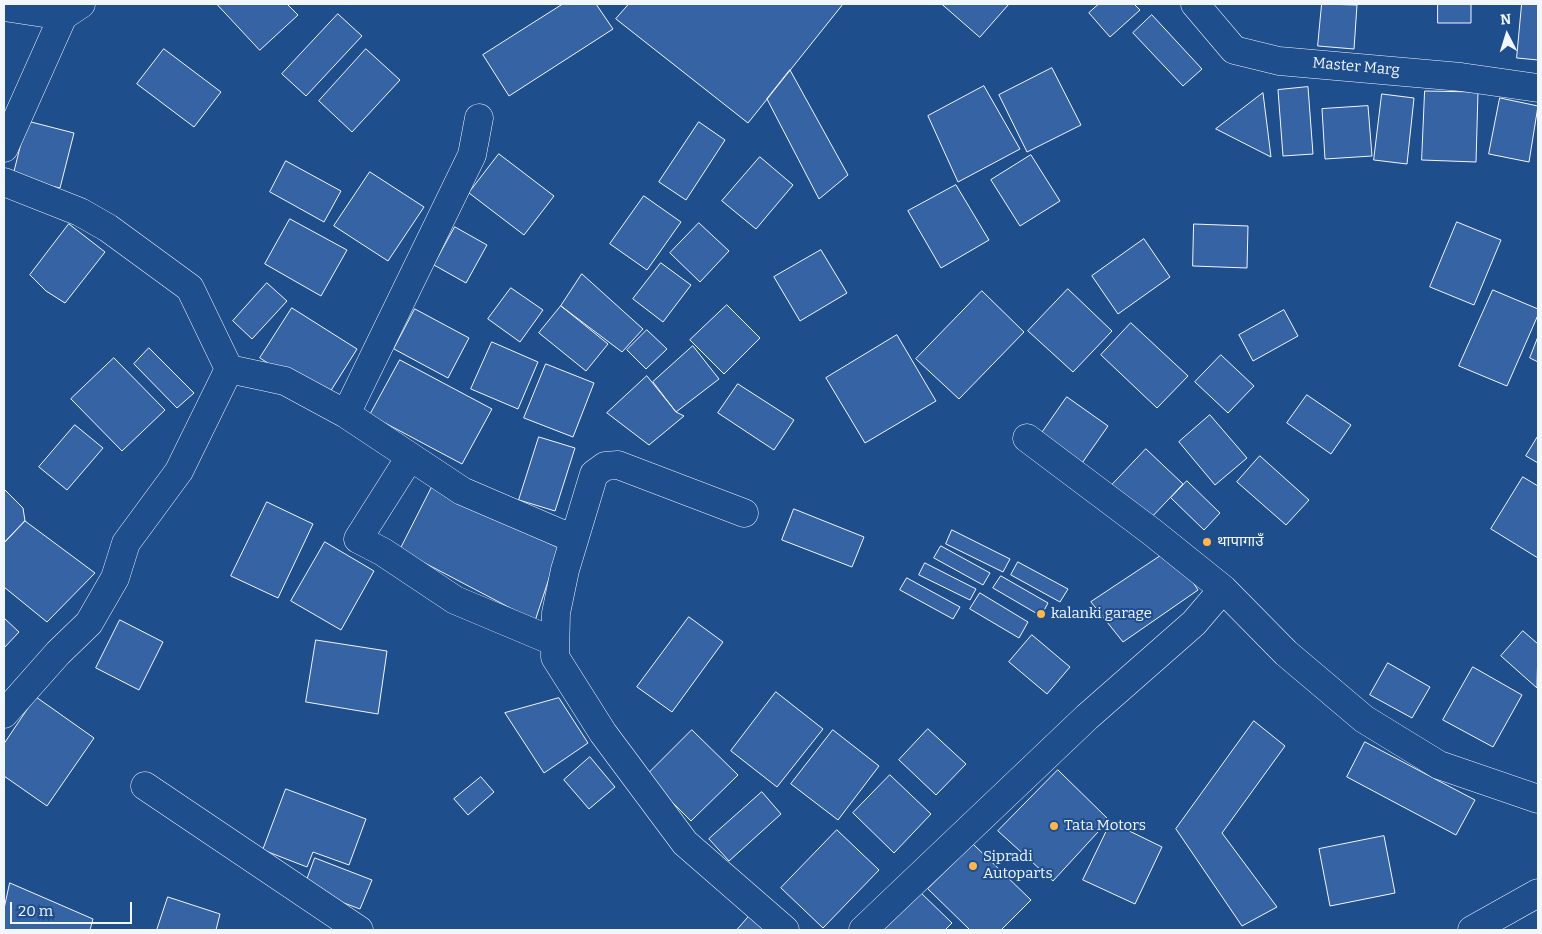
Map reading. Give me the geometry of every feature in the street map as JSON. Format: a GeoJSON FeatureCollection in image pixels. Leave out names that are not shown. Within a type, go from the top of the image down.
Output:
{"type":"FeatureCollection","features":[{"type":"Feature","properties":{"kind":"main road","name":"Master Marg"},"geometry":{"type":"LineString","coordinates":[[1195,4],[1234,50],[1279,61],[1461,77],[1538,88]]}},
{"type":"Feature","properties":{"kind":"main road"},"geometry":{"type":"LineString","coordinates":[[4,7],[72,10],[4,148]]}},
{"type":"Feature","properties":{"kind":"main road"},"geometry":{"type":"LineString","coordinates":[[346,414],[472,155],[479,118]]}},
{"type":"Feature","properties":{"kind":"main road"},"geometry":{"type":"LineString","coordinates":[[4,182],[80,212],[108,228],[190,288],[229,369]]}},
{"type":"Feature","properties":{"kind":"main road"},"geometry":{"type":"LineString","coordinates":[[229,369],[285,381],[346,414],[462,491],[574,539]]}},
{"type":"Feature","properties":{"kind":"main road"},"geometry":{"type":"LineString","coordinates":[[4,714],[58,653],[89,623],[115,578],[126,543],[179,471],[229,369]]}},
{"type":"Feature","properties":{"kind":"main road"},"geometry":{"type":"LineString","coordinates":[[1027,438],[1152,532],[1223,590],[1286,653],[1364,719],[1440,766],[1538,799]]}},
{"type":"Feature","properties":{"kind":"main road"},"geometry":{"type":"LineString","coordinates":[[410,457],[358,540],[383,552],[456,600],[555,642]]}},
{"type":"Feature","properties":{"kind":"main road"},"geometry":{"type":"LineString","coordinates":[[744,513],[618,465],[605,466],[594,474],[574,539],[556,613],[555,657],[592,716],[685,843],[785,930]]}},
{"type":"Feature","properties":{"kind":"main road"},"geometry":{"type":"LineString","coordinates":[[863,930],[1087,717],[1194,622],[1223,590]]}},
{"type":"Feature","properties":{"kind":"main road"},"geometry":{"type":"LineString","coordinates":[[144,786],[359,930]]}},
{"type":"Feature","properties":{"kind":"main road"},"geometry":{"type":"LineString","coordinates":[[1472,930],[1538,893]]}},
{"type":"Feature","properties":{"kind":"building"},"geometry":{"type":"Polygon","coordinates":[[[217,4],[287,4],[298,15],[260,50],[217,4]]]}},
{"type":"Feature","properties":{"kind":"building"},"geometry":{"type":"Polygon","coordinates":[[[563,4],[596,4],[613,29],[509,96],[483,55],[563,4]]]}},
{"type":"Feature","properties":{"kind":"building"},"geometry":{"type":"Polygon","coordinates":[[[629,4],[843,4],[748,123],[616,19],[629,4]]]}},
{"type":"Feature","properties":{"kind":"building"},"geometry":{"type":"Polygon","coordinates":[[[942,4],[1009,4],[980,37],[942,4]]]}},
{"type":"Feature","properties":{"kind":"building"},"geometry":{"type":"Polygon","coordinates":[[[1099,4],[1134,4],[1140,10],[1110,37],[1089,13],[1099,4]]]}},
{"type":"Feature","properties":{"kind":"building"},"geometry":{"type":"Polygon","coordinates":[[[1322,4],[1357,5],[1354,49],[1318,46],[1322,4]]]}},
{"type":"Feature","properties":{"kind":"building"},"geometry":{"type":"Polygon","coordinates":[[[1438,4],[1471,4],[1471,23],[1438,23],[1438,4]]]}},
{"type":"Feature","properties":{"kind":"building"},"geometry":{"type":"Polygon","coordinates":[[[1522,4],[1538,4],[1538,60],[1517,58],[1522,4]]]}},
{"type":"Feature","properties":{"kind":"building"},"geometry":{"type":"Polygon","coordinates":[[[338,14],[362,36],[306,96],[282,74],[338,14]]]}},
{"type":"Feature","properties":{"kind":"building"},"geometry":{"type":"Polygon","coordinates":[[[1152,15],[1202,69],[1183,86],[1133,33],[1152,15]]]}},
{"type":"Feature","properties":{"kind":"building"},"geometry":{"type":"Polygon","coordinates":[[[164,49],[221,92],[194,127],[137,84],[164,49]]]}},
{"type":"Feature","properties":{"kind":"building"},"geometry":{"type":"Polygon","coordinates":[[[366,49],[400,80],[352,132],[319,101],[366,49]]]}},
{"type":"Feature","properties":{"kind":"building"},"geometry":{"type":"Polygon","coordinates":[[[1052,68],[1081,125],[1027,152],[999,95],[1052,68]]]}},
{"type":"Feature","properties":{"kind":"building"},"geometry":{"type":"Polygon","coordinates":[[[790,70],[848,175],[819,199],[767,99],[790,70]]]}},
{"type":"Feature","properties":{"kind":"building"},"geometry":{"type":"Polygon","coordinates":[[[984,86],[1020,149],[958,182],[928,116],[984,86]]]}},
{"type":"Feature","properties":{"kind":"building"},"geometry":{"type":"Polygon","coordinates":[[[1308,87],[1313,154],[1283,156],[1278,90],[1308,87]]]}},
{"type":"Feature","properties":{"kind":"building"},"geometry":{"type":"Polygon","coordinates":[[[1425,91],[1478,92],[1476,162],[1422,160],[1425,91]]]}},
{"type":"Feature","properties":{"kind":"building"},"geometry":{"type":"Polygon","coordinates":[[[1263,93],[1271,157],[1216,129],[1263,93]]]}},
{"type":"Feature","properties":{"kind":"building"},"geometry":{"type":"Polygon","coordinates":[[[1382,94],[1414,98],[1407,164],[1374,160],[1382,94]]]}},
{"type":"Feature","properties":{"kind":"building"},"geometry":{"type":"Polygon","coordinates":[[[1500,98],[1538,106],[1529,162],[1489,154],[1500,98]]]}},
{"type":"Feature","properties":{"kind":"building"},"geometry":{"type":"Polygon","coordinates":[[[1368,106],[1372,156],[1325,159],[1322,109],[1368,106]]]}},
{"type":"Feature","properties":{"kind":"building"},"geometry":{"type":"Polygon","coordinates":[[[27,121],[74,133],[60,188],[13,177],[27,121]]]}},
{"type":"Feature","properties":{"kind":"building"},"geometry":{"type":"Polygon","coordinates":[[[699,122],[725,140],[686,200],[659,182],[699,122]]]}},
{"type":"Feature","properties":{"kind":"building"},"geometry":{"type":"Polygon","coordinates":[[[499,154],[554,196],[524,235],[469,193],[499,154]]]}},
{"type":"Feature","properties":{"kind":"building"},"geometry":{"type":"Polygon","coordinates":[[[1031,155],[1060,201],[1020,226],[991,180],[1031,155]]]}},
{"type":"Feature","properties":{"kind":"building"},"geometry":{"type":"Polygon","coordinates":[[[760,157],[793,185],[756,229],[722,201],[760,157]]]}},
{"type":"Feature","properties":{"kind":"building"},"geometry":{"type":"Polygon","coordinates":[[[286,161],[341,191],[324,222],[270,192],[286,161]]]}},
{"type":"Feature","properties":{"kind":"building"},"geometry":{"type":"Polygon","coordinates":[[[370,172],[424,207],[388,261],[334,226],[370,172]]]}},
{"type":"Feature","properties":{"kind":"building"},"geometry":{"type":"Polygon","coordinates":[[[956,185],[989,240],[941,268],[908,211],[956,185]]]}},
{"type":"Feature","properties":{"kind":"building"},"geometry":{"type":"Polygon","coordinates":[[[644,196],[681,222],[647,270],[610,244],[644,196]]]}},
{"type":"Feature","properties":{"kind":"building"},"geometry":{"type":"Polygon","coordinates":[[[290,219],[347,250],[321,296],[265,264],[290,219]]]}},
{"type":"Feature","properties":{"kind":"building"},"geometry":{"type":"Polygon","coordinates":[[[1457,222],[1501,240],[1474,305],[1430,287],[1457,222]]]}},
{"type":"Feature","properties":{"kind":"building"},"geometry":{"type":"Polygon","coordinates":[[[699,223],[729,251],[700,282],[670,253],[699,223]]]}},
{"type":"Feature","properties":{"kind":"building"},"geometry":{"type":"Polygon","coordinates":[[[69,224],[105,252],[65,303],[46,291],[30,275],[69,224]]]}},
{"type":"Feature","properties":{"kind":"building"},"geometry":{"type":"Polygon","coordinates":[[[1194,224],[1248,226],[1247,268],[1193,266],[1194,224]]]}},
{"type":"Feature","properties":{"kind":"building"},"geometry":{"type":"Polygon","coordinates":[[[455,227],[487,245],[466,283],[434,265],[455,227]]]}},
{"type":"Feature","properties":{"kind":"building"},"geometry":{"type":"Polygon","coordinates":[[[1144,239],[1170,277],[1118,314],[1092,276],[1144,239]]]}},
{"type":"Feature","properties":{"kind":"building"},"geometry":{"type":"Polygon","coordinates":[[[821,250],[847,293],[800,321],[774,277],[821,250]]]}},
{"type":"Feature","properties":{"kind":"building"},"geometry":{"type":"Polygon","coordinates":[[[661,263],[691,285],[663,322],[633,299],[661,263]]]}},
{"type":"Feature","properties":{"kind":"building"},"geometry":{"type":"Polygon","coordinates":[[[582,274],[643,329],[622,352],[561,306],[582,274]]]}},
{"type":"Feature","properties":{"kind":"building"},"geometry":{"type":"Polygon","coordinates":[[[267,283],[287,301],[252,339],[233,321],[267,283]]]}},
{"type":"Feature","properties":{"kind":"building"},"geometry":{"type":"Polygon","coordinates":[[[511,288],[543,310],[520,342],[488,319],[511,288]]]}},
{"type":"Feature","properties":{"kind":"building"},"geometry":{"type":"Polygon","coordinates":[[[1068,289],[1112,331],[1073,372],[1028,331],[1068,289]]]}},
{"type":"Feature","properties":{"kind":"building"},"geometry":{"type":"Polygon","coordinates":[[[1493,290],[1538,309],[1538,315],[1507,386],[1459,366],[1493,290]]]}},
{"type":"Feature","properties":{"kind":"building"},"geometry":{"type":"Polygon","coordinates":[[[982,291],[1024,332],[959,399],[916,359],[982,291]]]}},
{"type":"Feature","properties":{"kind":"building"},"geometry":{"type":"Polygon","coordinates":[[[727,305],[760,338],[724,374],[690,340],[727,305]]]}},
{"type":"Feature","properties":{"kind":"building"},"geometry":{"type":"Polygon","coordinates":[[[561,306],[608,344],[586,371],[539,333],[561,306]]]}},
{"type":"Feature","properties":{"kind":"building"},"geometry":{"type":"Polygon","coordinates":[[[292,308],[357,349],[325,400],[260,358],[292,308]]]}},
{"type":"Feature","properties":{"kind":"building"},"geometry":{"type":"Polygon","coordinates":[[[415,309],[469,338],[448,378],[394,349],[415,309]]]}},
{"type":"Feature","properties":{"kind":"building"},"geometry":{"type":"Polygon","coordinates":[[[1284,310],[1298,336],[1253,361],[1239,335],[1284,310]]]}},
{"type":"Feature","properties":{"kind":"building"},"geometry":{"type":"Polygon","coordinates":[[[1131,323],[1188,376],[1157,408],[1101,355],[1131,323]]]}},
{"type":"Feature","properties":{"kind":"building"},"geometry":{"type":"Polygon","coordinates":[[[647,330],[667,349],[646,369],[627,350],[647,330]]]}},
{"type":"Feature","properties":{"kind":"building"},"geometry":{"type":"Polygon","coordinates":[[[897,335],[936,401],[865,443],[826,378],[897,335]]]}},
{"type":"Feature","properties":{"kind":"building"},"geometry":{"type":"Polygon","coordinates":[[[1538,337],[1538,362],[1530,358],[1538,337]]]}},
{"type":"Feature","properties":{"kind":"building"},"geometry":{"type":"Polygon","coordinates":[[[492,342],[538,362],[518,409],[471,389],[492,342]]]}},
{"type":"Feature","properties":{"kind":"building"},"geometry":{"type":"Polygon","coordinates":[[[693,346],[719,379],[676,412],[653,382],[693,346]]]}},
{"type":"Feature","properties":{"kind":"building"},"geometry":{"type":"Polygon","coordinates":[[[149,348],[194,393],[177,408],[134,364],[149,348]]]}},
{"type":"Feature","properties":{"kind":"building"},"geometry":{"type":"Polygon","coordinates":[[[1221,355],[1254,386],[1228,413],[1195,382],[1221,355]]]}},
{"type":"Feature","properties":{"kind":"building"},"geometry":{"type":"Polygon","coordinates":[[[114,358],[165,410],[122,451],[71,399],[114,358]]]}},
{"type":"Feature","properties":{"kind":"building"},"geometry":{"type":"Polygon","coordinates":[[[400,360],[492,409],[462,464],[370,415],[400,360]]]}},
{"type":"Feature","properties":{"kind":"building"},"geometry":{"type":"Polygon","coordinates":[[[546,364],[594,383],[573,437],[524,418],[546,364]]]}},
{"type":"Feature","properties":{"kind":"building"},"geometry":{"type":"Polygon","coordinates":[[[647,376],[676,412],[684,416],[649,445],[607,413],[647,376]]]}},
{"type":"Feature","properties":{"kind":"building"},"geometry":{"type":"Polygon","coordinates":[[[738,384],[794,420],[774,450],[718,413],[738,384]]]}},
{"type":"Feature","properties":{"kind":"building"},"geometry":{"type":"Polygon","coordinates":[[[1307,395],[1351,425],[1331,454],[1287,423],[1307,395]]]}},
{"type":"Feature","properties":{"kind":"building"},"geometry":{"type":"Polygon","coordinates":[[[1067,397],[1108,426],[1080,466],[1039,437],[1067,397]]]}},
{"type":"Feature","properties":{"kind":"building"},"geometry":{"type":"Polygon","coordinates":[[[1210,415],[1247,458],[1215,485],[1179,442],[1210,415]]]}},
{"type":"Feature","properties":{"kind":"building"},"geometry":{"type":"Polygon","coordinates":[[[75,425],[103,448],[67,490],[39,467],[75,425]]]}},
{"type":"Feature","properties":{"kind":"building"},"geometry":{"type":"Polygon","coordinates":[[[1538,436],[1538,463],[1526,456],[1538,436]]]}},
{"type":"Feature","properties":{"kind":"building"},"geometry":{"type":"Polygon","coordinates":[[[539,437],[575,448],[555,511],[519,500],[539,437]]]}},
{"type":"Feature","properties":{"kind":"building"},"geometry":{"type":"Polygon","coordinates":[[[1146,449],[1183,484],[1149,520],[1111,486],[1146,449]]]}},
{"type":"Feature","properties":{"kind":"building"},"geometry":{"type":"Polygon","coordinates":[[[1260,456],[1309,500],[1286,525],[1237,482],[1260,456]]]}},
{"type":"Feature","properties":{"kind":"building"},"geometry":{"type":"Polygon","coordinates":[[[1523,477],[1538,486],[1538,558],[1491,529],[1523,477]]]}},
{"type":"Feature","properties":{"kind":"building"},"geometry":{"type":"Polygon","coordinates":[[[1187,481],[1220,513],[1204,530],[1171,498],[1187,481]]]}},
{"type":"Feature","properties":{"kind":"building"},"geometry":{"type":"Polygon","coordinates":[[[433,485],[559,548],[535,621],[400,550],[433,485]]]}},
{"type":"Feature","properties":{"kind":"building"},"geometry":{"type":"Polygon","coordinates":[[[4,489],[23,508],[25,521],[4,543],[4,489]]]}},
{"type":"Feature","properties":{"kind":"building"},"geometry":{"type":"Polygon","coordinates":[[[267,502],[313,524],[278,598],[231,576],[267,502]]]}},
{"type":"Feature","properties":{"kind":"building"},"geometry":{"type":"Polygon","coordinates":[[[794,509],[864,537],[852,567],[782,540],[794,509]]]}},
{"type":"Feature","properties":{"kind":"building"},"geometry":{"type":"Polygon","coordinates":[[[25,521],[95,573],[47,622],[4,587],[4,543],[25,521]]]}},
{"type":"Feature","properties":{"kind":"building"},"geometry":{"type":"Polygon","coordinates":[[[952,530],[1010,559],[1003,572],[946,544],[952,530]]]}},
{"type":"Feature","properties":{"kind":"building"},"geometry":{"type":"Polygon","coordinates":[[[325,542],[374,571],[341,630],[291,601],[325,542]]]}},
{"type":"Feature","properties":{"kind":"building"},"geometry":{"type":"Polygon","coordinates":[[[941,546],[990,573],[983,585],[934,558],[941,546]]]}},
{"type":"Feature","properties":{"kind":"building"},"geometry":{"type":"Polygon","coordinates":[[[1171,549],[1198,590],[1123,642],[1091,602],[1171,549]]]}},
{"type":"Feature","properties":{"kind":"building"},"geometry":{"type":"Polygon","coordinates":[[[1018,562],[1068,589],[1060,602],[1011,575],[1018,562]]]}},
{"type":"Feature","properties":{"kind":"building"},"geometry":{"type":"Polygon","coordinates":[[[925,563],[976,589],[970,600],[919,575],[925,563]]]}},
{"type":"Feature","properties":{"kind":"building"},"geometry":{"type":"Polygon","coordinates":[[[1001,576],[1048,603],[1041,616],[993,588],[1001,576]]]}},
{"type":"Feature","properties":{"kind":"building"},"geometry":{"type":"Polygon","coordinates":[[[907,578],[960,607],[953,619],[900,590],[907,578]]]}},
{"type":"Feature","properties":{"kind":"building"},"geometry":{"type":"Polygon","coordinates":[[[980,593],[1028,622],[1019,638],[970,609],[980,593]]]}},
{"type":"Feature","properties":{"kind":"building"},"geometry":{"type":"Polygon","coordinates":[[[689,617],[723,642],[672,712],[637,687],[689,617]]]}},
{"type":"Feature","properties":{"kind":"building"},"geometry":{"type":"Polygon","coordinates":[[[4,618],[19,632],[4,648],[4,618]]]}},
{"type":"Feature","properties":{"kind":"building"},"geometry":{"type":"Polygon","coordinates":[[[120,620],[163,642],[139,690],[96,668],[120,620]]]}},
{"type":"Feature","properties":{"kind":"building"},"geometry":{"type":"Polygon","coordinates":[[[1523,631],[1538,644],[1537,688],[1501,656],[1523,631]]]}},
{"type":"Feature","properties":{"kind":"building"},"geometry":{"type":"Polygon","coordinates":[[[1032,635],[1070,667],[1047,694],[1009,662],[1032,635]]]}},
{"type":"Feature","properties":{"kind":"building"},"geometry":{"type":"Polygon","coordinates":[[[316,640],[387,651],[378,714],[306,702],[316,640]]]}},
{"type":"Feature","properties":{"kind":"building"},"geometry":{"type":"Polygon","coordinates":[[[1388,663],[1430,687],[1412,718],[1370,695],[1388,663]]]}},
{"type":"Feature","properties":{"kind":"building"},"geometry":{"type":"Polygon","coordinates":[[[1473,667],[1522,695],[1493,747],[1443,720],[1473,667]]]}},
{"type":"Feature","properties":{"kind":"building"},"geometry":{"type":"Polygon","coordinates":[[[776,692],[823,729],[777,787],[731,751],[776,692]]]}},
{"type":"Feature","properties":{"kind":"building"},"geometry":{"type":"Polygon","coordinates":[[[36,697],[94,738],[47,806],[4,776],[4,744],[36,697]]]}},
{"type":"Feature","properties":{"kind":"building"},"geometry":{"type":"Polygon","coordinates":[[[559,698],[588,743],[544,773],[505,713],[559,698]]]}},
{"type":"Feature","properties":{"kind":"building"},"geometry":{"type":"Polygon","coordinates":[[[1254,721],[1285,746],[1222,833],[1277,907],[1242,926],[1176,829],[1254,721]]]}},
{"type":"Feature","properties":{"kind":"building"},"geometry":{"type":"Polygon","coordinates":[[[928,729],[966,764],[936,795],[899,760],[928,729]]]}},
{"type":"Feature","properties":{"kind":"building"},"geometry":{"type":"Polygon","coordinates":[[[692,730],[738,775],[691,821],[646,776],[692,730]]]}},
{"type":"Feature","properties":{"kind":"building"},"geometry":{"type":"Polygon","coordinates":[[[833,730],[879,766],[838,820],[791,784],[833,730]]]}},
{"type":"Feature","properties":{"kind":"building"},"geometry":{"type":"Polygon","coordinates":[[[1365,742],[1475,800],[1456,835],[1347,777],[1365,742]]]}},
{"type":"Feature","properties":{"kind":"building"},"geometry":{"type":"Polygon","coordinates":[[[590,757],[615,787],[589,809],[564,780],[590,757]]]}},
{"type":"Feature","properties":{"kind":"building","name":"Tata Motors"},"geometry":{"type":"Polygon","coordinates":[[[1058,770],[1109,820],[1053,881],[998,831],[1058,770]]]}},
{"type":"Feature","properties":{"kind":"building"},"geometry":{"type":"Polygon","coordinates":[[[890,775],[931,814],[894,853],[853,813],[890,775]]]}},
{"type":"Feature","properties":{"kind":"building"},"geometry":{"type":"Polygon","coordinates":[[[481,777],[494,792],[468,815],[454,799],[481,777]]]}},
{"type":"Feature","properties":{"kind":"building"},"geometry":{"type":"Polygon","coordinates":[[[286,789],[366,819],[349,865],[313,852],[307,867],[263,850],[286,789]]]}},
{"type":"Feature","properties":{"kind":"building"},"geometry":{"type":"Polygon","coordinates":[[[762,792],[781,814],[729,861],[709,839],[762,792]]]}},
{"type":"Feature","properties":{"kind":"building"},"geometry":{"type":"Polygon","coordinates":[[[1111,822],[1162,847],[1135,904],[1083,880],[1111,822]]]}},
{"type":"Feature","properties":{"kind":"building"},"geometry":{"type":"Polygon","coordinates":[[[837,830],[879,870],[823,928],[781,888],[837,830]]]}},
{"type":"Feature","properties":{"kind":"building"},"geometry":{"type":"Polygon","coordinates":[[[1384,836],[1395,893],[1330,906],[1319,849],[1384,836]]]}},
{"type":"Feature","properties":{"kind":"building","name":"Sipradi Autoparts"},"geometry":{"type":"Polygon","coordinates":[[[973,844],[1031,900],[1001,930],[970,930],[928,889],[973,844]]]}},
{"type":"Feature","properties":{"kind":"building"},"geometry":{"type":"Polygon","coordinates":[[[315,858],[372,880],[360,909],[304,888],[315,858]]]}},
{"type":"Feature","properties":{"kind":"building"},"geometry":{"type":"Polygon","coordinates":[[[10,883],[93,919],[90,930],[4,930],[4,909],[10,883]]]}},
{"type":"Feature","properties":{"kind":"building"},"geometry":{"type":"Polygon","coordinates":[[[919,891],[952,923],[945,930],[881,930],[919,891]]]}},
{"type":"Feature","properties":{"kind":"building"},"geometry":{"type":"Polygon","coordinates":[[[168,897],[220,914],[216,930],[157,930],[168,897]]]}},
{"type":"Feature","properties":{"kind":"building"},"geometry":{"type":"Polygon","coordinates":[[[751,914],[768,930],[737,930],[751,914]]]}},
{"type":"Feature","properties":{"kind":"place","name":"थापागाउँ"},"geometry":{"type":"Point","coordinates":[1207,542]}},
{"type":"Feature","properties":{"kind":"place","name":"kalanki garage"},"geometry":{"type":"Point","coordinates":[1041,614]}},
{"type":"Feature","properties":{"kind":"place","name":"Tata Motors"},"geometry":{"type":"Point","coordinates":[1054,826]}},
{"type":"Feature","properties":{"kind":"place","name":"Sipradi Autoparts"},"geometry":{"type":"Point","coordinates":[973,866]}}]}
